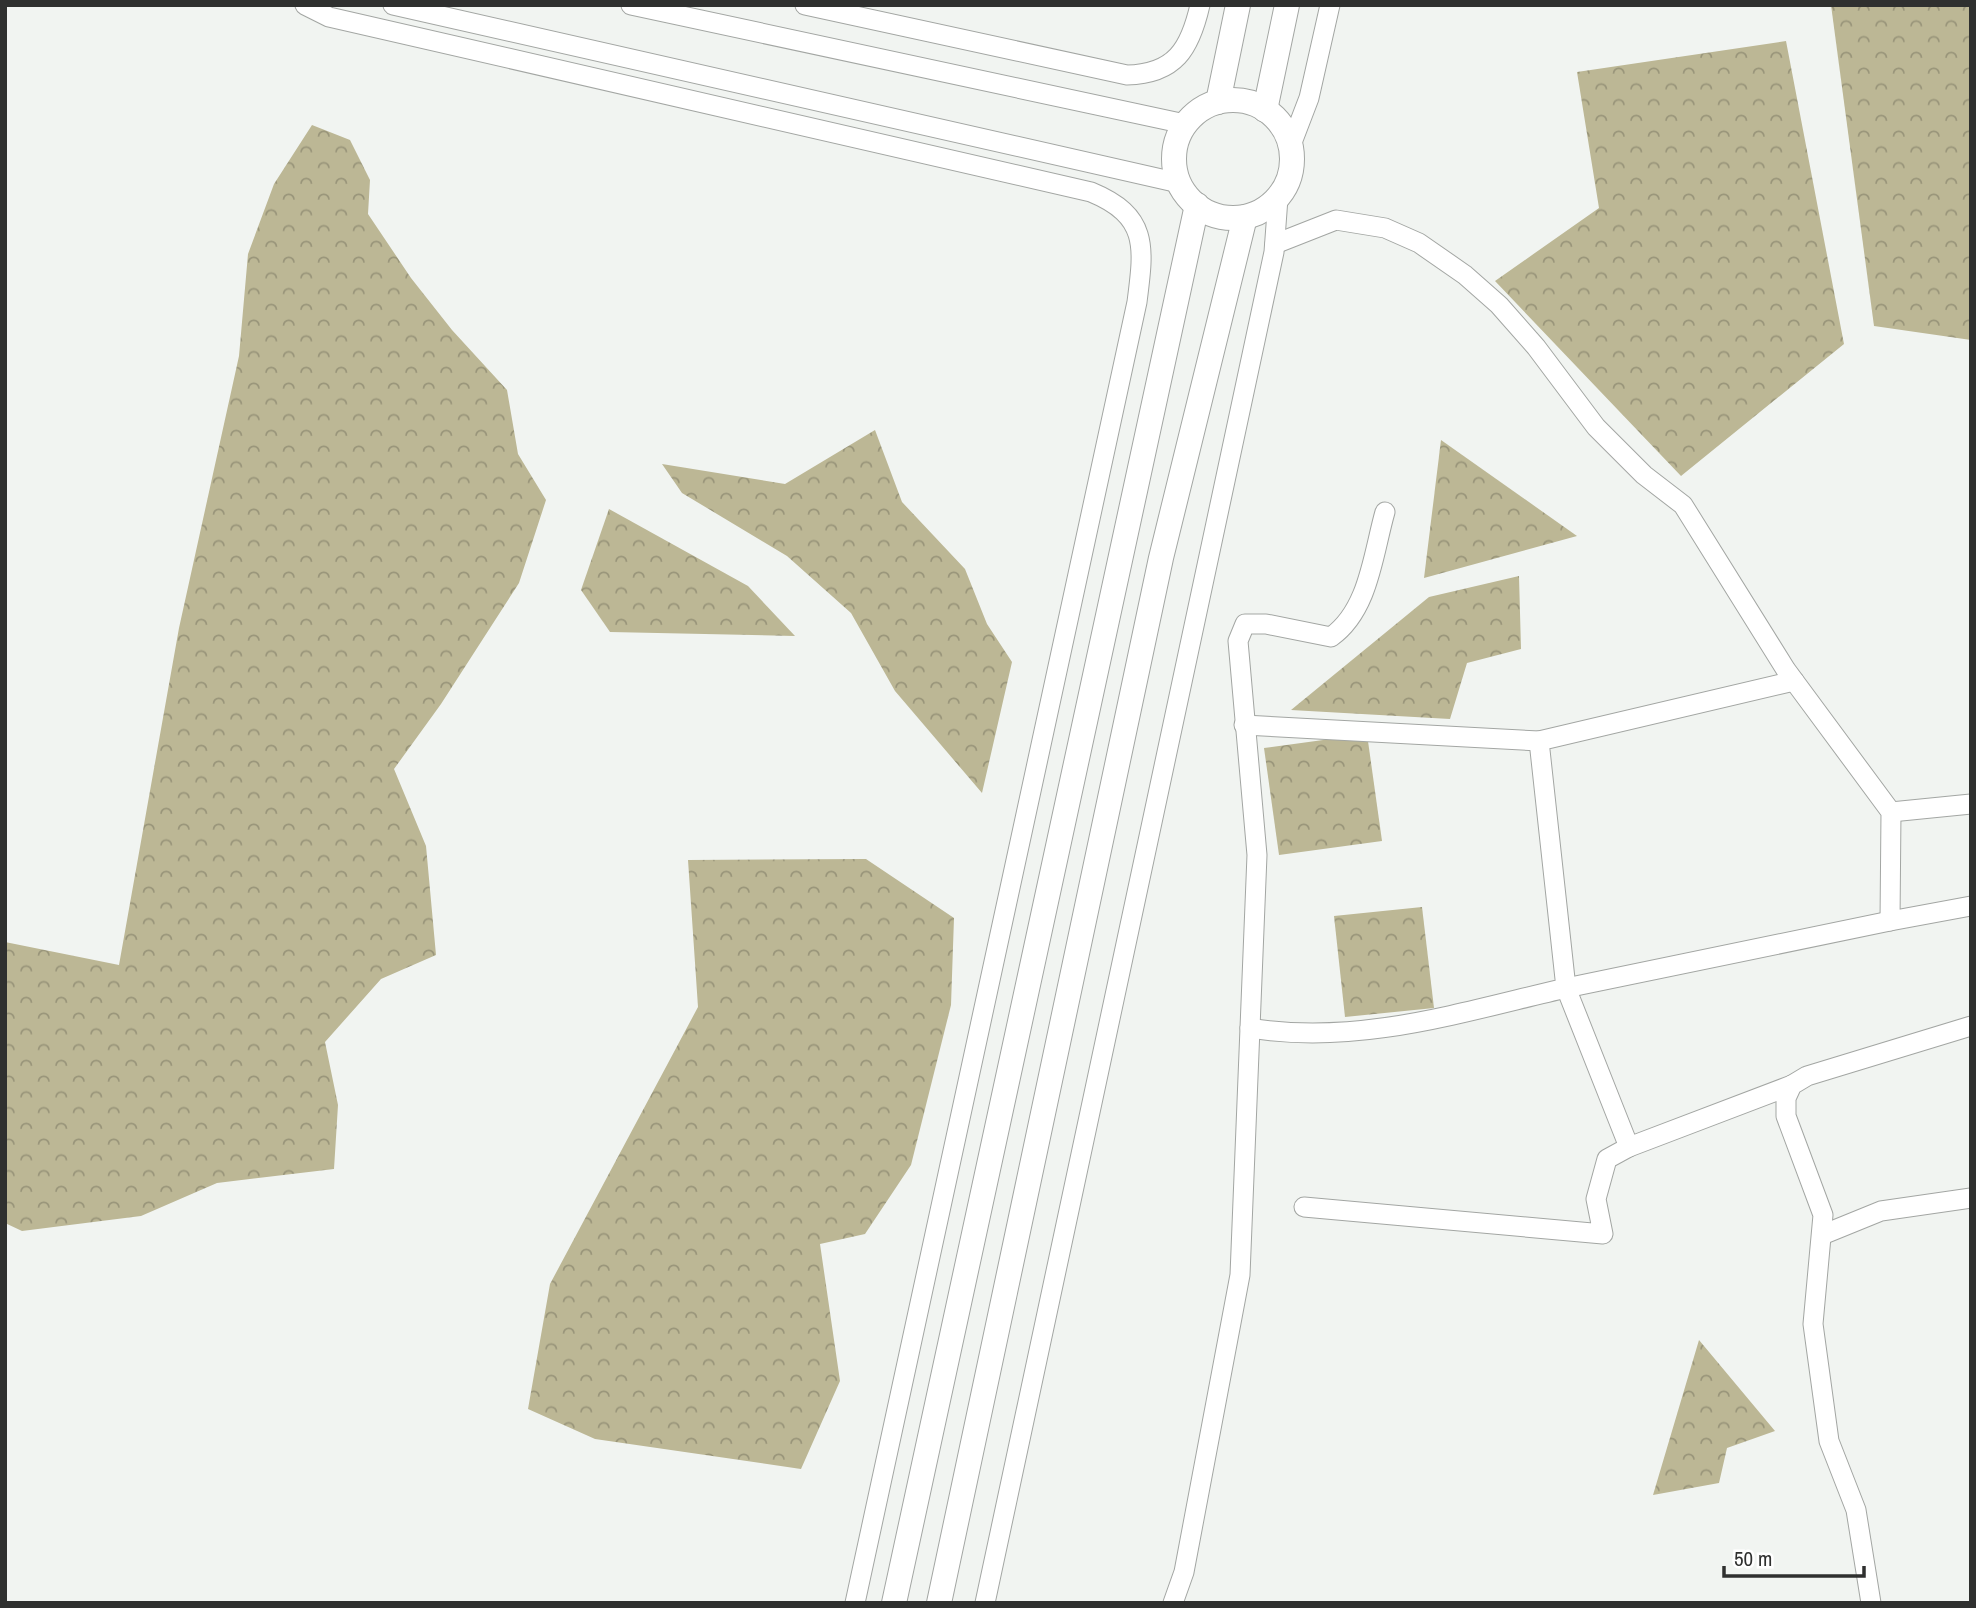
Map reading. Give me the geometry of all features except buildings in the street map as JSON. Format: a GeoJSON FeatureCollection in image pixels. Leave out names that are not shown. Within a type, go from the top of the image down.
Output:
{"type":"FeatureCollection","features":[{"type":"Feature","properties":{"kind":"street"},"geometry":{"type":"LineString","coordinates":[[305,5],[329,17],[1091,192],[1125,210],[1138,231],[1142,250],[1137,302],[855,1603]]}},
{"type":"Feature","properties":{"kind":"street"},"geometry":{"type":"LineString","coordinates":[[393,5],[445,11],[1179,183]]}},
{"type":"Feature","properties":{"kind":"street"},"geometry":{"type":"LineString","coordinates":[[631,5],[1185,124]]}},
{"type":"Feature","properties":{"kind":"street"},"geometry":{"type":"LineString","coordinates":[[805,5],[1127,75],[1147,74],[1170,65],[1188,46],[1200,5]]}},
{"type":"Feature","properties":{"kind":"street"},"geometry":{"type":"LineString","coordinates":[[1218,102],[1238,5]]}},
{"type":"Feature","properties":{"kind":"street"},"geometry":{"type":"LineString","coordinates":[[1265,110],[1287,5]]}},
{"type":"Feature","properties":{"kind":"street"},"geometry":{"type":"LineString","coordinates":[[1291,145],[1309,98],[1330,5]]}},
{"type":"Feature","properties":{"kind":"street"},"geometry":{"type":"LineString","coordinates":[[1237,100],[1265,110],[1284,128],[1291,145],[1293,164],[1288,183],[1278,198],[1263,210],[1245,217],[1226,217],[1207,212],[1197,205],[1179,183],[1174,163],[1176,143],[1185,124],[1199,110],[1218,102],[1237,100]]}},
{"type":"Feature","properties":{"kind":"street"},"geometry":{"type":"LineString","coordinates":[[985,1603],[1275,244],[1278,198]]}},
{"type":"Feature","properties":{"kind":"street"},"geometry":{"type":"LineString","coordinates":[[894,1603],[1197,205]]}},
{"type":"Feature","properties":{"kind":"street"},"geometry":{"type":"LineString","coordinates":[[939,1603],[1161,558],[1245,217]]}},
{"type":"Feature","properties":{"kind":"street"},"geometry":{"type":"LineString","coordinates":[[1275,244],[1336,220],[1385,228],[1419,243],[1465,275],[1499,305],[1536,347],[1596,427],[1644,475],[1683,505],[1794,681],[1891,812],[1889,921]]}},
{"type":"Feature","properties":{"kind":"street"},"geometry":{"type":"LineString","coordinates":[[1173,1603],[1184,1572],[1240,1275],[1257,855],[1238,641],[1245,624],[1266,624],[1331,637],[1342,629],[1358,610],[1385,512]]}},
{"type":"Feature","properties":{"kind":"street"},"geometry":{"type":"LineString","coordinates":[[1244,725],[1539,741],[1794,681]]}},
{"type":"Feature","properties":{"kind":"street"},"geometry":{"type":"LineString","coordinates":[[1539,741],[1566,988],[1629,1147]]}},
{"type":"Feature","properties":{"kind":"street"},"geometry":{"type":"LineString","coordinates":[[1891,812],[1971,804]]}},
{"type":"Feature","properties":{"kind":"street"},"geometry":{"type":"LineString","coordinates":[[1250,1028],[1282,1034],[1376,1031],[1566,988],[1971,906]]}},
{"type":"Feature","properties":{"kind":"street"},"geometry":{"type":"LineString","coordinates":[[1304,1207],[1603,1234],[1596,1199],[1607,1159],[1629,1147],[1792,1085],[1807,1076],[1971,1026]]}},
{"type":"Feature","properties":{"kind":"street"},"geometry":{"type":"LineString","coordinates":[[1792,1085],[1786,1098],[1786,1116],[1823,1215],[1813,1310],[1829,1441],[1856,1510],[1871,1603]]}},
{"type":"Feature","properties":{"kind":"street"},"geometry":{"type":"LineString","coordinates":[[1822,1235],[1881,1211],[1971,1198]]}},
{"type":"Feature","properties":{"kind":"green space"},"geometry":{"type":"Polygon","coordinates":[[[1831,5],[1971,5],[1971,340],[1874,326],[1831,5]]]}},
{"type":"Feature","properties":{"kind":"green space"},"geometry":{"type":"Polygon","coordinates":[[[1786,41],[1844,344],[1681,476],[1495,281],[1599,208],[1577,72],[1786,41]]]}},
{"type":"Feature","properties":{"kind":"green space"},"geometry":{"type":"Polygon","coordinates":[[[312,125],[350,140],[370,180],[368,214],[411,278],[452,330],[507,390],[518,454],[546,500],[519,583],[441,704],[394,769],[426,846],[436,955],[381,979],[325,1042],[338,1105],[334,1169],[217,1183],[141,1216],[22,1231],[5,1223],[5,942],[119,965],[179,628],[239,356],[248,254],[274,184],[312,125]]]}},
{"type":"Feature","properties":{"kind":"green space"},"geometry":{"type":"Polygon","coordinates":[[[875,430],[902,502],[965,569],[987,624],[1012,662],[982,793],[895,691],[851,613],[787,556],[682,493],[662,464],[785,484],[875,430]]]}},
{"type":"Feature","properties":{"kind":"green space"},"geometry":{"type":"Polygon","coordinates":[[[1441,440],[1577,536],[1424,578],[1441,440]]]}},
{"type":"Feature","properties":{"kind":"green space"},"geometry":{"type":"Polygon","coordinates":[[[609,509],[748,586],[795,636],[610,632],[581,590],[609,509]]]}},
{"type":"Feature","properties":{"kind":"green space"},"geometry":{"type":"Polygon","coordinates":[[[1519,576],[1521,649],[1467,663],[1450,719],[1291,710],[1429,597],[1519,576]]]}},
{"type":"Feature","properties":{"kind":"green space"},"geometry":{"type":"Polygon","coordinates":[[[1367,734],[1382,841],[1279,855],[1264,748],[1367,734]]]}},
{"type":"Feature","properties":{"kind":"green space"},"geometry":{"type":"Polygon","coordinates":[[[866,859],[954,918],[951,1005],[911,1165],[865,1234],[820,1244],[840,1381],[801,1469],[595,1439],[528,1409],[550,1284],[698,1007],[688,860],[866,859]]]}},
{"type":"Feature","properties":{"kind":"green space"},"geometry":{"type":"Polygon","coordinates":[[[1422,907],[1434,1008],[1345,1017],[1334,916],[1422,907]]]}},
{"type":"Feature","properties":{"kind":"green space"},"geometry":{"type":"Polygon","coordinates":[[[1699,1340],[1775,1431],[1727,1448],[1719,1483],[1653,1495],[1699,1340]]]}}]}
